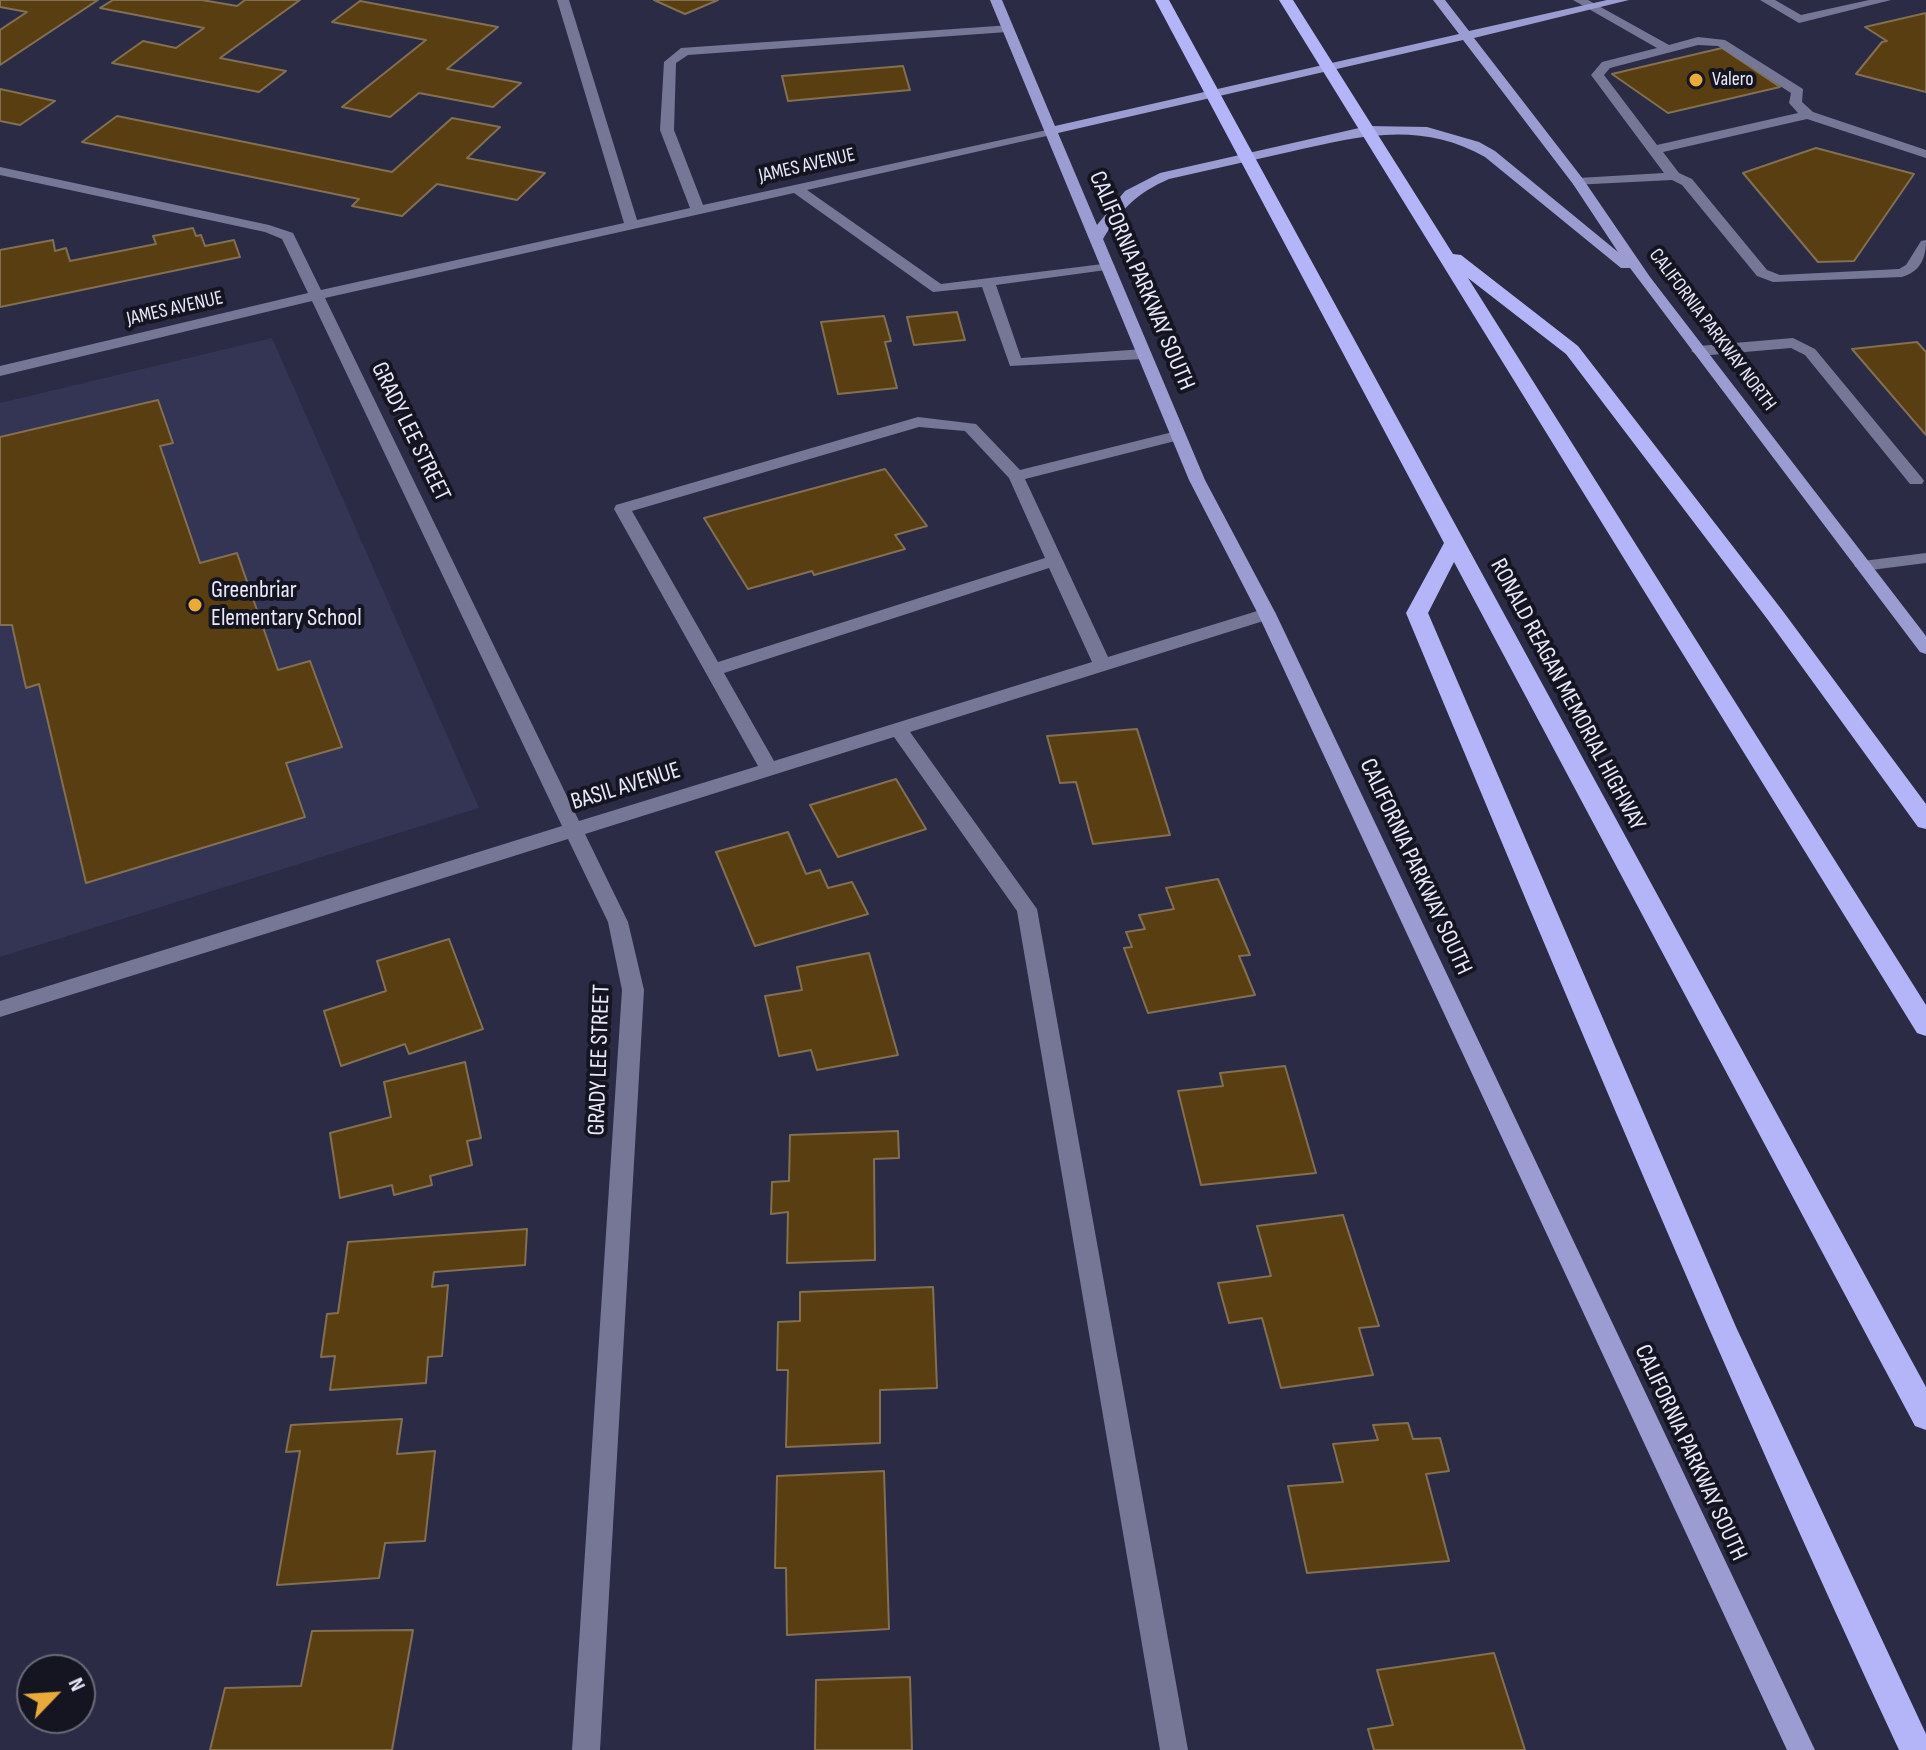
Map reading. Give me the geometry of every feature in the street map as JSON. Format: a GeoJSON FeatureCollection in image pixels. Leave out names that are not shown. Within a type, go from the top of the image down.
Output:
{"type":"FeatureCollection","features":[{"type":"Feature","properties":{"kind":"highway","name":"RONALD REAGAN MEMORIAL HIGHWAY"},"geometry":{"type":"LineString","coordinates":[[1162,0],[1453,545],[1926,1416]]}},
{"type":"Feature","properties":{"kind":"highway"},"geometry":{"type":"LineString","coordinates":[[1286,0],[1926,1026]]}},
{"type":"Feature","properties":{"kind":"highway"},"geometry":{"type":"LineString","coordinates":[[1440,247],[1572,350],[1775,615],[1926,821]]}},
{"type":"Feature","properties":{"kind":"highway"},"geometry":{"type":"LineString","coordinates":[[1453,545],[1417,613],[1640,1141],[1859,1632],[1916,1750]]}},
{"type":"Feature","properties":{"kind":"main road","name":"CALIFORNIA PARKWAY SOUTH"},"geometry":{"type":"LineString","coordinates":[[996,0],[1177,436],[1222,534],[1267,614],[1801,1750]]}},
{"type":"Feature","properties":{"kind":"main road","name":"CALIFORNIA PARKWAY NORTH"},"geometry":{"type":"LineString","coordinates":[[1439,0],[1578,182],[1645,280],[1926,648]]}},
{"type":"Feature","properties":{"kind":"main road","name":"JAMES AVENUE"},"geometry":{"type":"LineString","coordinates":[[1051,131],[1465,37],[1585,4],[1623,0]]}},
{"type":"Feature","properties":{"kind":"main road"},"geometry":{"type":"LineString","coordinates":[[1096,240],[1119,201],[1137,187],[1165,176],[1368,130],[1427,131],[1449,135],[1490,154],[1645,280]]}},
{"type":"Feature","properties":{"kind":"street"},"geometry":{"type":"LineString","coordinates":[[563,0],[632,226]]}},
{"type":"Feature","properties":{"kind":"street"},"geometry":{"type":"LineString","coordinates":[[1766,0],[1799,19],[1885,0]]}},
{"type":"Feature","properties":{"kind":"street"},"geometry":{"type":"LineString","coordinates":[[1585,4],[1668,49]]}},
{"type":"Feature","properties":{"kind":"street"},"geometry":{"type":"LineString","coordinates":[[698,211],[667,130],[670,62],[685,51],[1007,28]]}},
{"type":"Feature","properties":{"kind":"street"},"geometry":{"type":"LineString","coordinates":[[1926,154],[1808,115],[1795,103],[1798,92],[1721,43],[1698,41],[1606,65],[1597,75],[1674,176],[1687,182],[1762,273],[1778,279],[1902,273],[1911,268],[1926,244]]}},
{"type":"Feature","properties":{"kind":"street"},"geometry":{"type":"LineString","coordinates":[[1653,150],[1808,115]]}},
{"type":"Feature","properties":{"kind":"street","name":"JAMES AVENUE"},"geometry":{"type":"LineString","coordinates":[[0,371],[316,296],[1051,131]]}},
{"type":"Feature","properties":{"kind":"street","name":"GRADY LEE STREET"},"geometry":{"type":"LineString","coordinates":[[0,171],[269,229],[288,236],[618,922],[633,990],[586,1750]]}},
{"type":"Feature","properties":{"kind":"street"},"geometry":{"type":"LineString","coordinates":[[1578,182],[1674,176]]}},
{"type":"Feature","properties":{"kind":"street"},"geometry":{"type":"LineString","coordinates":[[797,189],[938,289],[1106,266]]}},
{"type":"Feature","properties":{"kind":"street"},"geometry":{"type":"LineString","coordinates":[[988,282],[1015,363],[1143,354]]}},
{"type":"Feature","properties":{"kind":"street"},"geometry":{"type":"LineString","coordinates":[[1699,351],[1793,343],[1810,352],[1916,481]]}},
{"type":"Feature","properties":{"kind":"street"},"geometry":{"type":"LineString","coordinates":[[770,770],[622,509],[918,422],[970,427],[1016,476],[1103,666]]}},
{"type":"Feature","properties":{"kind":"street"},"geometry":{"type":"LineString","coordinates":[[1016,476],[1177,436]]}},
{"type":"Feature","properties":{"kind":"street"},"geometry":{"type":"LineString","coordinates":[[1863,566],[1926,558]]}},
{"type":"Feature","properties":{"kind":"street"},"geometry":{"type":"LineString","coordinates":[[714,670],[1055,560]]}},
{"type":"Feature","properties":{"kind":"street","name":"BASIL AVENUE"},"geometry":{"type":"LineString","coordinates":[[0,1009],[1267,614]]}},
{"type":"Feature","properties":{"kind":"street"},"geometry":{"type":"LineString","coordinates":[[898,729],[1027,909],[1174,1750]]}},
{"type":"Feature","properties":{"kind":"shaded area","name":"Greenbriar Elementary School"},"geometry":{"type":"Polygon","coordinates":[[[272,338],[479,808],[0,957],[0,403],[272,338]]]}},
{"type":"Feature","properties":{"kind":"building"},"geometry":{"type":"Polygon","coordinates":[[[0,0],[98,0],[0,65],[0,30],[27,12],[0,7],[0,0]]]}},
{"type":"Feature","properties":{"kind":"building"},"geometry":{"type":"Polygon","coordinates":[[[113,0],[202,0],[237,6],[245,0],[300,0],[220,58],[286,71],[259,92],[112,63],[143,41],[176,48],[204,28],[100,8],[113,0]]]}},
{"type":"Feature","properties":{"kind":"building"},"geometry":{"type":"Polygon","coordinates":[[[654,0],[718,0],[685,14],[654,0]]]}},
{"type":"Feature","properties":{"kind":"building"},"geometry":{"type":"Polygon","coordinates":[[[360,1],[498,27],[447,69],[521,83],[493,107],[419,93],[390,117],[342,107],[426,40],[332,22],[360,1]]]}},
{"type":"Feature","properties":{"kind":"building"},"geometry":{"type":"Polygon","coordinates":[[[1926,13],[1926,92],[1856,74],[1882,42],[1887,41],[1865,27],[1926,13]]]}},
{"type":"Feature","properties":{"kind":"building","name":"Valero"},"geometry":{"type":"Polygon","coordinates":[[[1722,48],[1780,87],[1668,113],[1612,74],[1722,48]]]}},
{"type":"Feature","properties":{"kind":"building"},"geometry":{"type":"Polygon","coordinates":[[[903,66],[910,90],[788,101],[782,76],[903,66]]]}},
{"type":"Feature","properties":{"kind":"building"},"geometry":{"type":"Polygon","coordinates":[[[0,89],[55,101],[20,125],[0,121],[0,89]]]}},
{"type":"Feature","properties":{"kind":"building"},"geometry":{"type":"Polygon","coordinates":[[[117,116],[392,172],[452,118],[500,127],[467,158],[545,173],[517,200],[437,184],[402,216],[352,206],[359,199],[82,142],[117,116]]]}},
{"type":"Feature","properties":{"kind":"building"},"geometry":{"type":"Polygon","coordinates":[[[1816,148],[1914,174],[1854,261],[1818,262],[1743,173],[1816,148]]]}},
{"type":"Feature","properties":{"kind":"building"},"geometry":{"type":"Polygon","coordinates":[[[193,228],[196,236],[201,235],[205,246],[234,240],[240,257],[0,307],[0,250],[53,240],[55,251],[66,248],[70,261],[156,244],[153,236],[193,228]]]}},
{"type":"Feature","properties":{"kind":"building"},"geometry":{"type":"Polygon","coordinates":[[[957,312],[965,340],[914,345],[907,317],[957,312]]]}},
{"type":"Feature","properties":{"kind":"building"},"geometry":{"type":"Polygon","coordinates":[[[884,316],[891,341],[885,342],[897,388],[838,394],[821,322],[884,316]]]}},
{"type":"Feature","properties":{"kind":"building"},"geometry":{"type":"Polygon","coordinates":[[[1917,342],[1926,352],[1926,435],[1852,349],[1917,342]]]}},
{"type":"Feature","properties":{"kind":"building"},"geometry":{"type":"Polygon","coordinates":[[[158,400],[173,443],[160,446],[200,563],[237,553],[278,670],[310,661],[342,747],[286,763],[305,817],[86,883],[39,684],[26,688],[12,625],[0,625],[0,437],[158,400]]]}},
{"type":"Feature","properties":{"kind":"building"},"geometry":{"type":"Polygon","coordinates":[[[885,469],[927,526],[895,535],[905,549],[814,575],[812,571],[748,589],[704,518],[885,469]]]}},
{"type":"Feature","properties":{"kind":"building"},"geometry":{"type":"Polygon","coordinates":[[[1137,729],[1170,835],[1093,844],[1076,782],[1060,783],[1047,736],[1137,729]]]}},
{"type":"Feature","properties":{"kind":"building"},"geometry":{"type":"Polygon","coordinates":[[[896,779],[926,829],[838,857],[810,805],[896,779]]]}},
{"type":"Feature","properties":{"kind":"building"},"geometry":{"type":"Polygon","coordinates":[[[788,832],[806,874],[820,870],[828,888],[852,882],[868,914],[755,946],[716,852],[788,832]]]}},
{"type":"Feature","properties":{"kind":"building"},"geometry":{"type":"Polygon","coordinates":[[[1218,879],[1250,955],[1239,956],[1255,995],[1148,1013],[1124,948],[1132,947],[1126,932],[1145,929],[1139,915],[1174,909],[1166,888],[1218,879]]]}},
{"type":"Feature","properties":{"kind":"building"},"geometry":{"type":"Polygon","coordinates":[[[449,939],[483,1029],[409,1054],[405,1044],[341,1066],[324,1011],[386,991],[377,961],[449,939]]]}},
{"type":"Feature","properties":{"kind":"building"},"geometry":{"type":"Polygon","coordinates":[[[869,953],[898,1055],[817,1070],[811,1050],[779,1056],[765,996],[802,990],[797,967],[869,953]]]}},
{"type":"Feature","properties":{"kind":"building"},"geometry":{"type":"Polygon","coordinates":[[[465,1062],[481,1138],[467,1141],[472,1165],[430,1176],[432,1185],[394,1195],[392,1185],[340,1198],[330,1133],[391,1117],[384,1082],[465,1062]]]}},
{"type":"Feature","properties":{"kind":"building"},"geometry":{"type":"Polygon","coordinates":[[[1285,1066],[1316,1173],[1201,1185],[1178,1091],[1223,1086],[1220,1073],[1285,1066]]]}},
{"type":"Feature","properties":{"kind":"building"},"geometry":{"type":"Polygon","coordinates":[[[898,1131],[899,1158],[874,1159],[875,1260],[787,1263],[788,1212],[771,1214],[772,1182],[789,1181],[790,1135],[898,1131]]]}},
{"type":"Feature","properties":{"kind":"building"},"geometry":{"type":"Polygon","coordinates":[[[1343,1215],[1379,1326],[1359,1328],[1373,1375],[1281,1388],[1262,1318],[1229,1323],[1218,1283],[1271,1276],[1257,1226],[1343,1215]]]}},
{"type":"Feature","properties":{"kind":"building"},"geometry":{"type":"Polygon","coordinates":[[[527,1229],[525,1265],[434,1272],[432,1287],[448,1285],[442,1356],[428,1357],[426,1383],[330,1390],[335,1356],[321,1357],[327,1314],[338,1313],[348,1242],[527,1229]]]}},
{"type":"Feature","properties":{"kind":"building"},"geometry":{"type":"Polygon","coordinates":[[[933,1287],[937,1388],[880,1390],[880,1443],[786,1447],[788,1370],[777,1370],[778,1322],[800,1321],[800,1292],[933,1287]]]}},
{"type":"Feature","properties":{"kind":"building"},"geometry":{"type":"Polygon","coordinates":[[[402,1419],[397,1454],[435,1451],[425,1541],[385,1543],[379,1578],[277,1585],[300,1451],[286,1452],[291,1425],[402,1419]]]}},
{"type":"Feature","properties":{"kind":"building"},"geometry":{"type":"Polygon","coordinates":[[[1408,1423],[1413,1439],[1440,1438],[1449,1471],[1426,1474],[1449,1561],[1307,1573],[1288,1486],[1343,1482],[1333,1444],[1378,1440],[1373,1425],[1408,1423]]]}},
{"type":"Feature","properties":{"kind":"building"},"geometry":{"type":"Polygon","coordinates":[[[884,1471],[889,1629],[787,1635],[786,1568],[775,1568],[777,1476],[884,1471]]]}},
{"type":"Feature","properties":{"kind":"building"},"geometry":{"type":"Polygon","coordinates":[[[413,1630],[392,1750],[210,1750],[225,1688],[301,1686],[312,1631],[413,1630]]]}},
{"type":"Feature","properties":{"kind":"building"},"geometry":{"type":"Polygon","coordinates":[[[1494,1653],[1525,1750],[1374,1750],[1368,1729],[1393,1725],[1377,1670],[1494,1653]]]}},
{"type":"Feature","properties":{"kind":"building"},"geometry":{"type":"Polygon","coordinates":[[[910,1677],[912,1750],[815,1750],[816,1680],[910,1677]]]}},
{"type":"Feature","properties":{"kind":"place","name":"Valero"},"geometry":{"type":"Point","coordinates":[1696,80]}},
{"type":"Feature","properties":{"kind":"place","name":"Greenbriar Elementary School"},"geometry":{"type":"Point","coordinates":[195,605]}}]}
